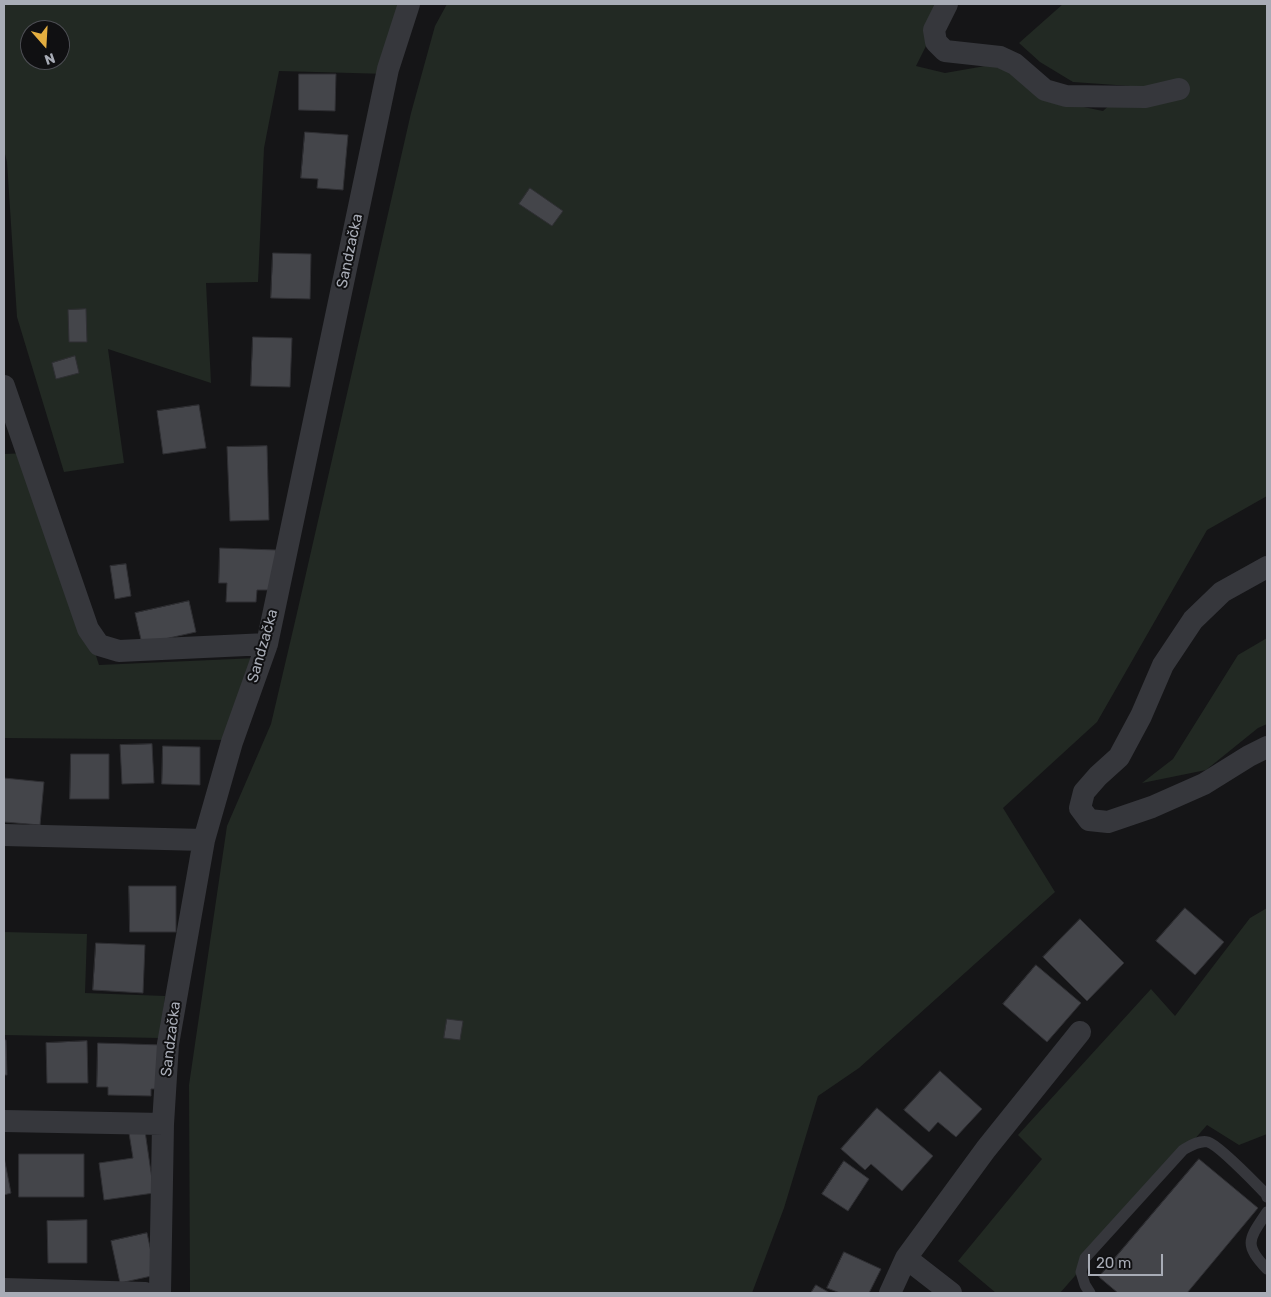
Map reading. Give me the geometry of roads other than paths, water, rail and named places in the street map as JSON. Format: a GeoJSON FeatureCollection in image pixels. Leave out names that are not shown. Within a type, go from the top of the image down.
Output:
{"type":"FeatureCollection","features":[{"type":"Feature","properties":{"kind":"street","name":"Sandzačka"},"geometry":{"type":"LineString","coordinates":[[160,1293],[162,1124],[168,1044],[204,840],[232,742],[267,644],[388,69],[409,4]]}},
{"type":"Feature","properties":{"kind":"street"},"geometry":{"type":"LineString","coordinates":[[947,4],[934,30],[936,42],[945,51],[1000,57],[1015,64],[1046,90],[1066,96],[1145,97],[1179,89]]}},
{"type":"Feature","properties":{"kind":"street"},"geometry":{"type":"LineString","coordinates":[[4,386],[88,630],[99,645],[118,651],[267,644]]}},
{"type":"Feature","properties":{"kind":"street"},"geometry":{"type":"LineString","coordinates":[[1267,567],[1222,592],[1193,620],[1163,665],[1141,716],[1120,757],[1098,776],[1084,792],[1080,808],[1089,820],[1108,822],[1152,807],[1204,784],[1248,756],[1267,747]]}},
{"type":"Feature","properties":{"kind":"street"},"geometry":{"type":"LineString","coordinates":[[4,835],[204,840]]}},
{"type":"Feature","properties":{"kind":"street"},"geometry":{"type":"LineString","coordinates":[[890,1293],[906,1258],[986,1149],[1080,1032]]}},
{"type":"Feature","properties":{"kind":"street"},"geometry":{"type":"LineString","coordinates":[[4,1121],[162,1124]]}},
{"type":"Feature","properties":{"kind":"street"},"geometry":{"type":"LineString","coordinates":[[906,1258],[951,1293]]}},
{"type":"Feature","properties":{"kind":"street"},"geometry":{"type":"LineString","coordinates":[[4,1289],[145,1293]]}},
{"type":"Feature","properties":{"kind":"lane"},"geometry":{"type":"LineString","coordinates":[[1090,1293],[1081,1272],[1085,1258],[1182,1150],[1196,1143],[1207,1142],[1217,1148],[1267,1197]]}},
{"type":"Feature","properties":{"kind":"lane"},"geometry":{"type":"LineString","coordinates":[[1267,1212],[1251,1238],[1251,1247],[1267,1270]]}}]}
